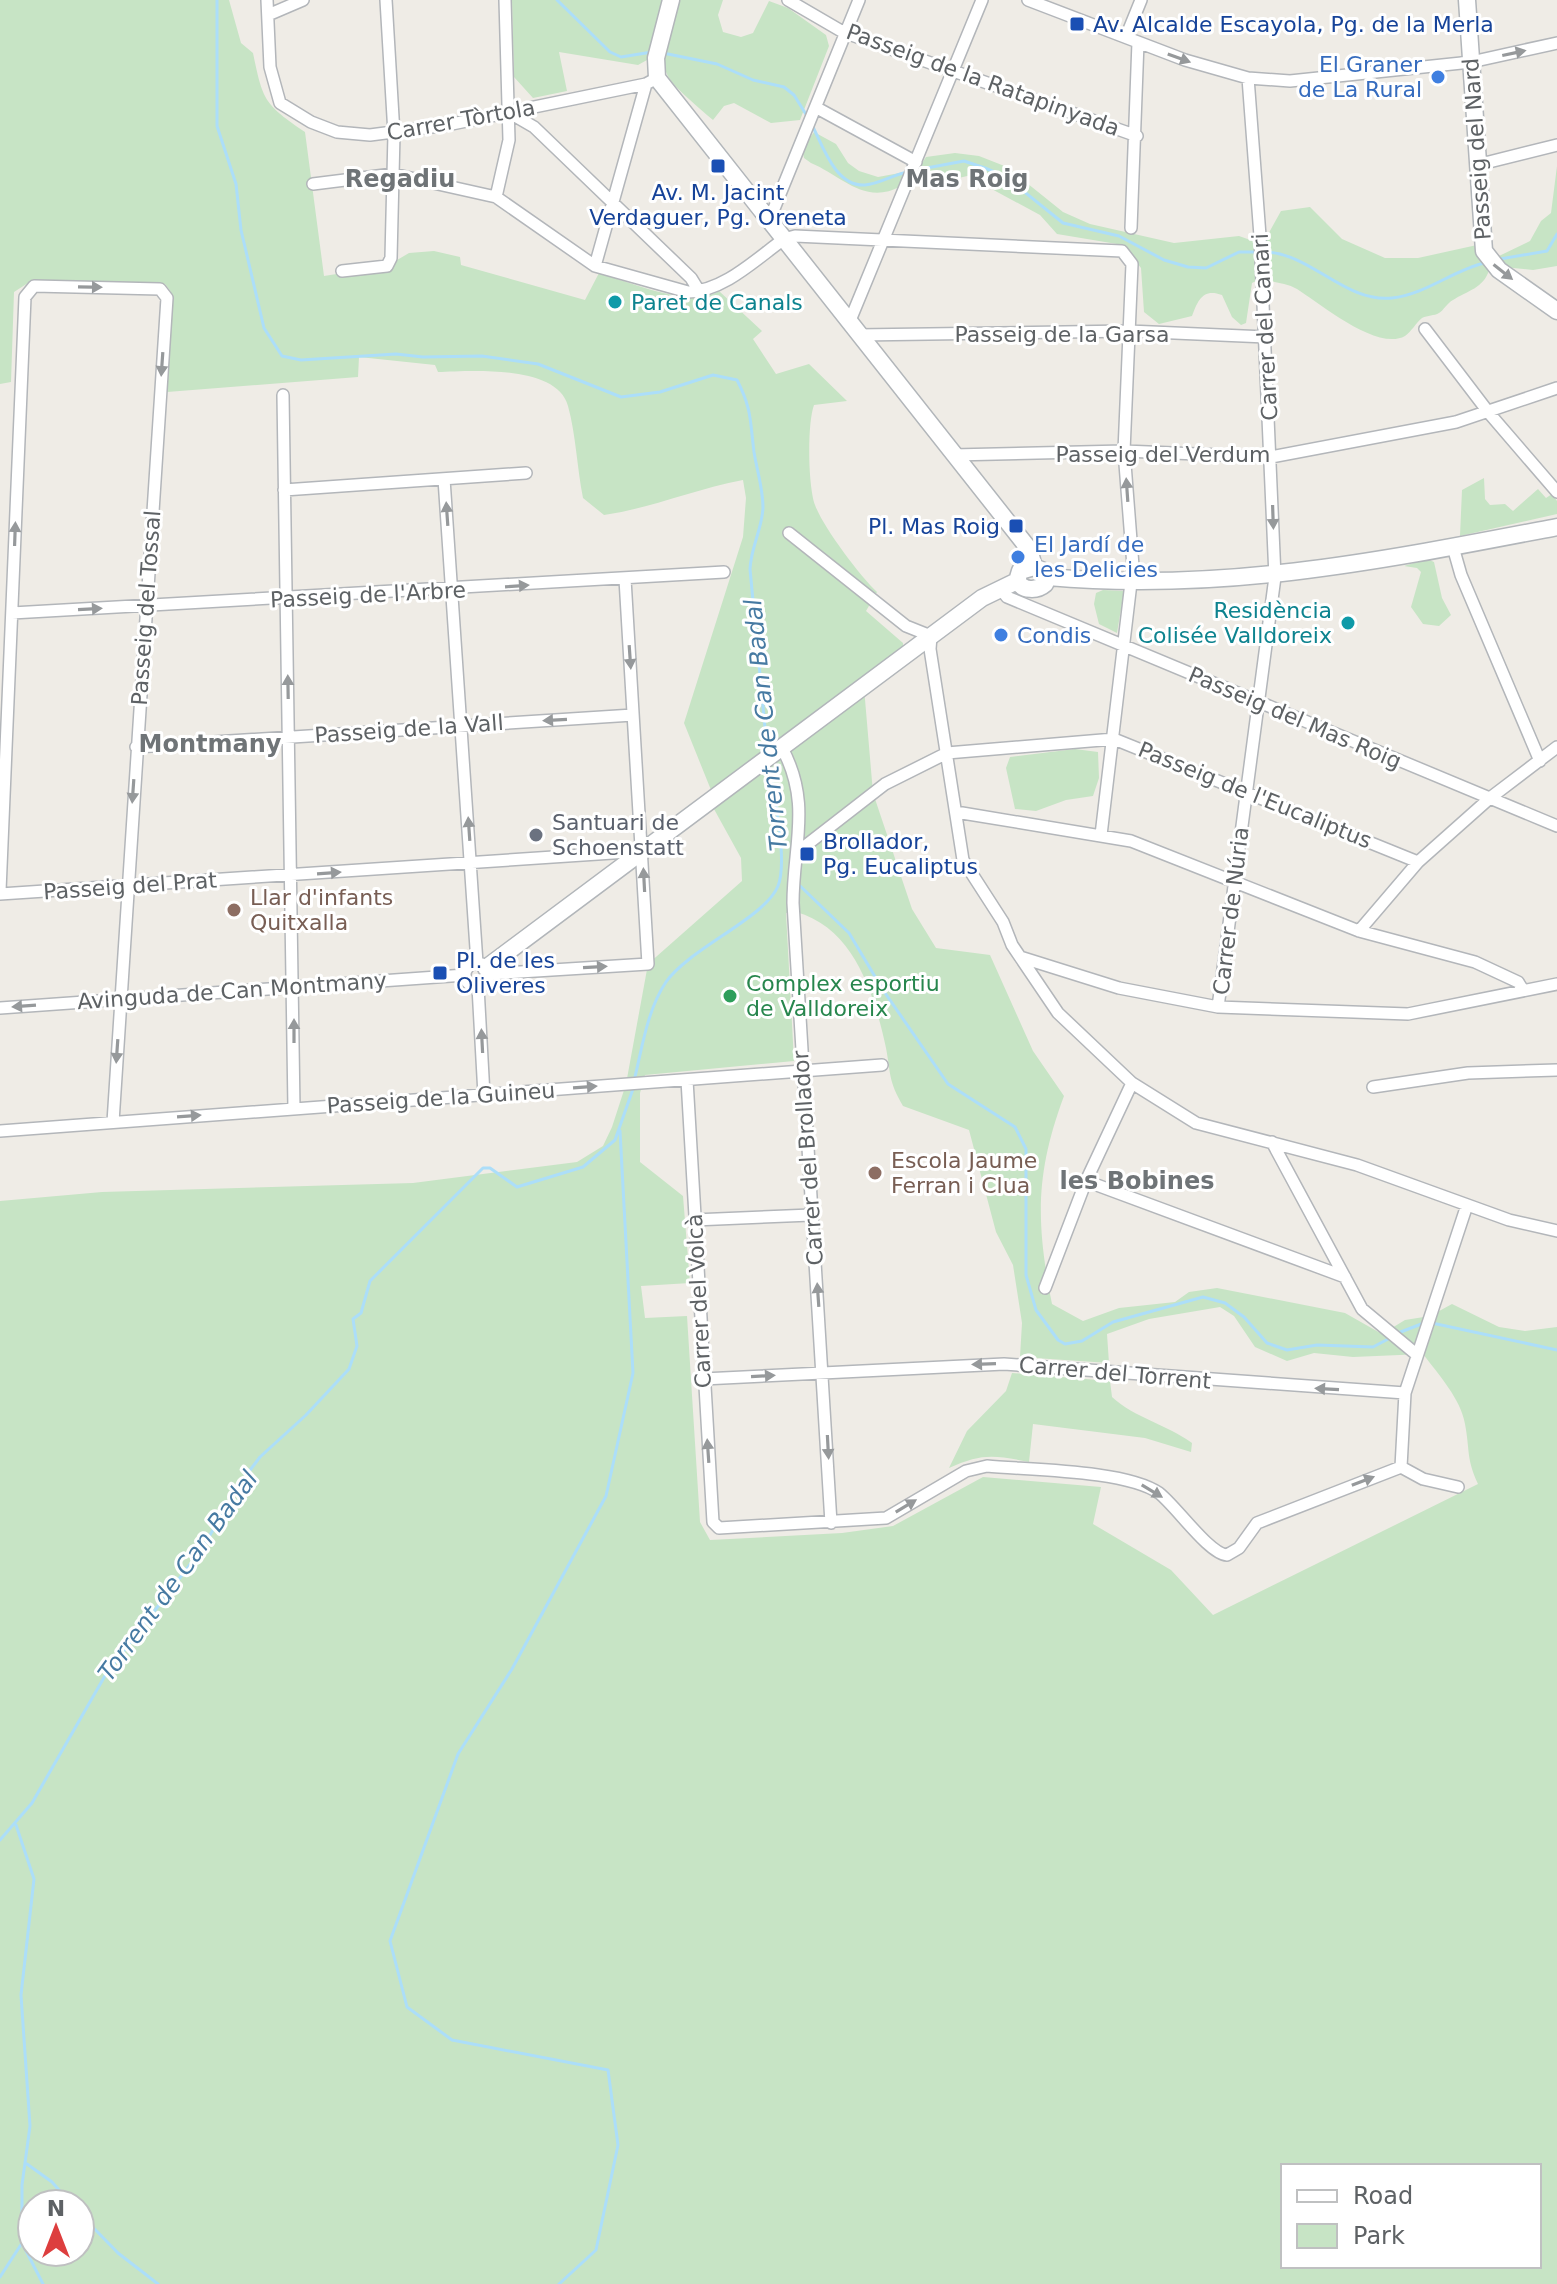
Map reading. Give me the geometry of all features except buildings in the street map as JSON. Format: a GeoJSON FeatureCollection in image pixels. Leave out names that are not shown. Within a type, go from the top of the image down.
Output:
{"type":"FeatureCollection","features":[{"type":"Feature","properties":{"kind":"street"},"geometry":{"type":"LineString","coordinates":[[267,0],[268,15],[303,0]]}},
{"type":"Feature","properties":{"kind":"street"},"geometry":{"type":"LineString","coordinates":[[342,271],[387,266],[391,258],[394,134],[386,0]]}},
{"type":"Feature","properties":{"kind":"street"},"geometry":{"type":"LineString","coordinates":[[496,197],[509,140],[505,0]]}},
{"type":"Feature","properties":{"kind":"street"},"geometry":{"type":"LineString","coordinates":[[595,266],[652,81],[671,0]]}},
{"type":"Feature","properties":{"kind":"street","name":"Passeig de la Ratapinyada"},"geometry":{"type":"LineString","coordinates":[[788,0],[846,33],[1137,136]]}},
{"type":"Feature","properties":{"kind":"street"},"geometry":{"type":"LineString","coordinates":[[769,221],[859,0]]}},
{"type":"Feature","properties":{"kind":"street"},"geometry":{"type":"LineString","coordinates":[[854,329],[885,238],[982,0]]}},
{"type":"Feature","properties":{"kind":"street"},"geometry":{"type":"LineString","coordinates":[[1028,0],[1185,60],[1248,78],[1290,81],[1471,62],[1557,43]]}},
{"type":"Feature","properties":{"kind":"street"},"geometry":{"type":"LineString","coordinates":[[1126,37],[1141,0]]}},
{"type":"Feature","properties":{"kind":"street","name":"Passeig del Nard"},"geometry":{"type":"LineString","coordinates":[[1467,0],[1484,251],[1499,270],[1557,311]]}},
{"type":"Feature","properties":{"kind":"street","name":"Carrer Tòrtola"},"geometry":{"type":"LineString","coordinates":[[268,15],[270,67],[280,103],[311,122],[337,132],[394,134],[652,81]]}},
{"type":"Feature","properties":{"kind":"street"},"geometry":{"type":"LineString","coordinates":[[1131,228],[1137,136],[1138,42]]}},
{"type":"Feature","properties":{"kind":"street","name":"Carrer del Canari"},"geometry":{"type":"LineString","coordinates":[[1248,78],[1266,337],[1275,577]]}},
{"type":"Feature","properties":{"kind":"street"},"geometry":{"type":"LineString","coordinates":[[652,81],[784,239],[1032,553],[1039,578],[1033,608]]}},
{"type":"Feature","properties":{"kind":"street"},"geometry":{"type":"LineString","coordinates":[[817,108],[916,162]]}},
{"type":"Feature","properties":{"kind":"street"},"geometry":{"type":"LineString","coordinates":[[507,112],[534,127],[691,278],[699,291]]}},
{"type":"Feature","properties":{"kind":"street"},"geometry":{"type":"LineString","coordinates":[[1477,165],[1557,145]]}},
{"type":"Feature","properties":{"kind":"street"},"geometry":{"type":"LineString","coordinates":[[313,184],[393,174],[496,197],[595,266],[699,291],[722,282],[784,239],[795,236],[1122,251],[1132,264],[1124,451],[1132,584],[1101,835]]}},
{"type":"Feature","properties":{"kind":"street","name":"Passeig del Tossal"},"geometry":{"type":"LineString","coordinates":[[12,613],[25,297],[34,286],[160,289],[167,298],[113,1122]]}},
{"type":"Feature","properties":{"kind":"street","name":"Passeig de la Garsa"},"geometry":{"type":"LineString","coordinates":[[854,329],[1129,331],[1266,337]]}},
{"type":"Feature","properties":{"kind":"street"},"geometry":{"type":"LineString","coordinates":[[1425,329],[1489,413],[1557,492]]}},
{"type":"Feature","properties":{"kind":"street","name":"Passeig del Verdum"},"geometry":{"type":"LineString","coordinates":[[953,455],[1124,451],[1271,457],[1489,413],[1557,388]]}},
{"type":"Feature","properties":{"kind":"street"},"geometry":{"type":"LineString","coordinates":[[283,395],[294,1109]]}},
{"type":"Feature","properties":{"kind":"street"},"geometry":{"type":"LineString","coordinates":[[284,490],[526,473]]}},
{"type":"Feature","properties":{"kind":"street"},"geometry":{"type":"LineString","coordinates":[[444,479],[471,863],[484,968],[487,981],[478,987],[470,985],[465,975],[468,967],[484,968],[648,964],[625,579]]}},
{"type":"Feature","properties":{"kind":"street"},"geometry":{"type":"LineString","coordinates":[[484,968],[931,636],[1000,588],[1017,581],[1020,571],[1039,578],[1132,584],[1275,577],[1557,527]]}},
{"type":"Feature","properties":{"kind":"street"},"geometry":{"type":"LineString","coordinates":[[789,533],[906,626],[931,636]]}},
{"type":"Feature","properties":{"kind":"street"},"geometry":{"type":"LineString","coordinates":[[1453,547],[1461,575],[1540,761]]}},
{"type":"Feature","properties":{"kind":"street","name":"Passeig de l'Arbre"},"geometry":{"type":"LineString","coordinates":[[12,613],[724,572]]}},
{"type":"Feature","properties":{"kind":"street","name":"Carrer de Núria"},"geometry":{"type":"LineString","coordinates":[[1218,1007],[1275,577]]}},
{"type":"Feature","properties":{"kind":"street","name":"Passeig del Mas Roig"},"geometry":{"type":"LineString","coordinates":[[1000,588],[1007,597],[1557,826]]}},
{"type":"Feature","properties":{"kind":"street"},"geometry":{"type":"LineString","coordinates":[[0,893],[12,613]]}},
{"type":"Feature","properties":{"kind":"street"},"geometry":{"type":"LineString","coordinates":[[931,636],[930,649],[963,860],[1058,1013],[1132,1083],[1196,1123],[1357,1165],[1467,1205],[1557,1231]]}},
{"type":"Feature","properties":{"kind":"street","name":"Passeig de la Vall"},"geometry":{"type":"LineString","coordinates":[[136,747],[633,715]]}},
{"type":"Feature","properties":{"kind":"street","name":"Passeig de l'Eucaliptus"},"geometry":{"type":"LineString","coordinates":[[947,753],[1114,739],[1418,862]]}},
{"type":"Feature","properties":{"kind":"street"},"geometry":{"type":"LineString","coordinates":[[1359,931],[1418,862],[1490,798],[1557,747]]}},
{"type":"Feature","properties":{"kind":"street","name":"Carrer del Brollador"},"geometry":{"type":"LineString","coordinates":[[776,753],[798,796],[800,850],[793,903],[831,1523]]}},
{"type":"Feature","properties":{"kind":"street"},"geometry":{"type":"LineString","coordinates":[[800,850],[885,784],[947,753]]}},
{"type":"Feature","properties":{"kind":"street"},"geometry":{"type":"LineString","coordinates":[[956,812],[1131,841],[1359,931],[1475,962],[1518,982],[1523,990]]}},
{"type":"Feature","properties":{"kind":"street","name":"Passeig del Prat"},"geometry":{"type":"LineString","coordinates":[[0,893],[643,851]]}},
{"type":"Feature","properties":{"kind":"street"},"geometry":{"type":"LineString","coordinates":[[1020,956],[1119,988],[1218,1007],[1408,1014],[1557,984]]}},
{"type":"Feature","properties":{"kind":"street","name":"Avinguda de Can Montmany"},"geometry":{"type":"LineString","coordinates":[[0,1008],[465,975]]}},
{"type":"Feature","properties":{"kind":"street"},"geometry":{"type":"LineString","coordinates":[[478,987],[484,1095]]}},
{"type":"Feature","properties":{"kind":"street","name":"Passeig de la Guineu"},"geometry":{"type":"LineString","coordinates":[[0,1131],[882,1065]]}},
{"type":"Feature","properties":{"kind":"street"},"geometry":{"type":"LineString","coordinates":[[1373,1087],[1468,1073],[1557,1070]]}},
{"type":"Feature","properties":{"kind":"street","name":"Carrer del Volcà"},"geometry":{"type":"LineString","coordinates":[[687,1080],[713,1522],[719,1528],[831,1523]]}},
{"type":"Feature","properties":{"kind":"street"},"geometry":{"type":"LineString","coordinates":[[1045,1288],[1086,1181],[1132,1083]]}},
{"type":"Feature","properties":{"kind":"street"},"geometry":{"type":"LineString","coordinates":[[1272,1142],[1362,1309],[1416,1354]]}},
{"type":"Feature","properties":{"kind":"street"},"geometry":{"type":"LineString","coordinates":[[1086,1181],[1345,1277]]}},
{"type":"Feature","properties":{"kind":"street"},"geometry":{"type":"LineString","coordinates":[[1401,1467],[1405,1393],[1467,1205]]}},
{"type":"Feature","properties":{"kind":"street"},"geometry":{"type":"LineString","coordinates":[[694,1220],[811,1215]]}},
{"type":"Feature","properties":{"kind":"street","name":"Carrer del Torrent"},"geometry":{"type":"LineString","coordinates":[[703,1379],[1004,1364],[1405,1393]]}},
{"type":"Feature","properties":{"kind":"street"},"geometry":{"type":"LineString","coordinates":[[831,1523],[886,1518],[966,1471],[987,1466],[1120,1479],[1146,1485],[1171,1504],[1215,1550],[1227,1555],[1239,1548],[1257,1523],[1401,1467],[1423,1479],[1458,1487]]}},
{"type":"Feature","properties":{"kind":"green space"},"geometry":{"type":"Polygon","coordinates":[[[0,0],[229,0],[241,43],[253,53],[267,100],[281,115],[305,132],[324,276],[387,266],[409,253],[434,251],[460,257],[461,265],[585,300],[599,273],[677,296],[707,296],[719,291],[762,331],[753,339],[776,374],[809,364],[847,401],[814,405],[809,440],[810,470],[819,514],[843,551],[877,592],[866,611],[903,643],[903,648],[863,676],[873,793],[912,909],[936,948],[990,955],[1033,1051],[1064,1096],[1048,1150],[1041,1199],[1043,1248],[1052,1304],[1083,1321],[1119,1308],[1175,1302],[1189,1292],[1217,1288],[1345,1313],[1382,1334],[1405,1320],[1430,1316],[1452,1304],[1499,1327],[1525,1331],[1557,1327],[1557,2284],[0,2284],[0,1201],[102,1192],[413,1183],[577,1162],[603,1146],[626,1084],[648,964],[742,881],[741,858],[709,800],[711,790],[684,723],[743,537],[746,498],[743,480],[604,515],[583,498],[571,417],[561,392],[548,383],[530,377],[490,371],[438,372],[435,365],[359,357],[358,377],[167,392],[171,292],[165,284],[28,283],[14,292],[11,382],[0,384],[0,0]],[[796,912],[786,913],[794,1061],[645,1075],[640,1093],[640,1162],[683,1196],[690,1283],[641,1286],[645,1318],[687,1316],[700,1522],[710,1540],[842,1533],[893,1526],[983,1477],[1101,1487],[1093,1524],[1171,1570],[1213,1615],[1478,1484],[1459,1405],[1423,1354],[1353,1357],[1314,1353],[1287,1361],[1255,1347],[1234,1316],[1220,1307],[1149,1319],[1107,1334],[1109,1363],[1020,1357],[1022,1323],[1013,1265],[996,1232],[969,1130],[903,1106],[892,1083],[886,1048],[868,985],[847,948],[833,932],[816,920],[796,912]]]}},
{"type":"Feature","properties":{"kind":"green space"},"geometry":{"type":"Polygon","coordinates":[[[512,0],[663,0],[647,60],[638,65],[559,52],[567,91],[533,98],[514,77],[512,0]]]}},
{"type":"Feature","properties":{"kind":"green space"},"geometry":{"type":"Polygon","coordinates":[[[680,0],[723,0],[718,15],[723,32],[741,37],[753,33],[769,1],[788,8],[826,35],[829,46],[800,120],[771,123],[734,103],[724,106],[713,120],[678,89],[669,78],[665,57],[680,0]]]}},
{"type":"Feature","properties":{"kind":"green space"},"geometry":{"type":"Polygon","coordinates":[[[814,132],[836,144],[848,163],[859,171],[878,177],[905,172],[901,186],[876,193],[865,191],[811,163],[804,158],[802,149],[814,132]]]}},
{"type":"Feature","properties":{"kind":"green space"},"geometry":{"type":"Polygon","coordinates":[[[955,153],[979,156],[1007,167],[1063,212],[1090,224],[1174,243],[1239,236],[1256,242],[1266,238],[1281,211],[1310,207],[1342,239],[1385,258],[1418,258],[1477,245],[1489,270],[1479,285],[1451,301],[1439,313],[1422,318],[1405,336],[1393,339],[1364,332],[1297,289],[1262,278],[1252,283],[1246,323],[1241,325],[1232,317],[1222,295],[1210,293],[1199,300],[1192,316],[1159,324],[1144,312],[1141,268],[1123,245],[1057,234],[1040,215],[988,187],[982,176],[976,174],[928,185],[917,183],[916,172],[926,157],[955,153]]]}},
{"type":"Feature","properties":{"kind":"green space"},"geometry":{"type":"Polygon","coordinates":[[[1557,166],[1557,266],[1533,270],[1503,267],[1499,256],[1530,241],[1541,221],[1551,213],[1557,166]]]}},
{"type":"Feature","properties":{"kind":"green space"},"geometry":{"type":"Polygon","coordinates":[[[1484,478],[1485,499],[1490,505],[1505,504],[1513,511],[1538,489],[1546,498],[1552,494],[1557,501],[1557,514],[1460,536],[1462,490],[1484,478]]]}},
{"type":"Feature","properties":{"kind":"green space"},"geometry":{"type":"Polygon","coordinates":[[[1427,559],[1434,562],[1442,598],[1451,615],[1439,626],[1423,624],[1411,607],[1421,572],[1417,568],[1404,566],[1427,559]]]}},
{"type":"Feature","properties":{"kind":"green space"},"geometry":{"type":"Polygon","coordinates":[[[1103,590],[1124,591],[1117,633],[1099,624],[1094,604],[1096,593],[1103,590]]]}},
{"type":"Feature","properties":{"kind":"green space"},"geometry":{"type":"Polygon","coordinates":[[[1075,749],[1098,752],[1099,778],[1093,796],[1066,800],[1036,811],[1015,809],[1006,768],[1010,757],[1075,749]]]}},
{"type":"Feature","properties":{"kind":"green space"},"geometry":{"type":"Polygon","coordinates":[[[1012,1373],[1110,1381],[1112,1397],[1192,1443],[1191,1452],[1145,1438],[1033,1424],[1029,1462],[988,1457],[949,1468],[967,1431],[1006,1391],[1012,1373]]]}},
{"type":"Feature","properties":{"kind":"waterway","name":"Torrent de Can Badal"},"geometry":{"type":"LineString","coordinates":[[217,0],[217,126],[236,184],[241,230],[264,328],[282,356],[301,360],[396,354],[482,356],[538,364],[621,397],[660,392],[713,375],[737,380],[750,415],[763,501],[750,569],[767,749]]}},
{"type":"Feature","properties":{"kind":"waterway"},"geometry":{"type":"LineString","coordinates":[[557,0],[610,52],[621,57],[652,52]]}},
{"type":"Feature","properties":{"kind":"waterway"},"geometry":{"type":"LineString","coordinates":[[663,53],[717,64],[753,80],[784,87],[794,95],[807,116]]}},
{"type":"Feature","properties":{"kind":"waterway"},"geometry":{"type":"LineString","coordinates":[[813,127],[826,155],[846,180],[865,185],[908,172]]}},
{"type":"Feature","properties":{"kind":"waterway"},"geometry":{"type":"LineString","coordinates":[[916,170],[964,161],[985,168],[1006,177],[1063,223],[1119,236],[1164,260],[1188,267],[1206,268],[1239,252],[1258,252]]}},
{"type":"Feature","properties":{"kind":"waterway"},"geometry":{"type":"LineString","coordinates":[[1500,259],[1547,251],[1557,234]]}},
{"type":"Feature","properties":{"kind":"waterway"},"geometry":{"type":"LineString","coordinates":[[1266,252],[1298,261],[1344,286],[1375,298],[1404,296],[1484,263]]}},
{"type":"Feature","properties":{"kind":"waterway","name":"Torrent de Can Badal"},"geometry":{"type":"LineString","coordinates":[[634,1081],[650,1017],[666,982],[692,957],[758,910],[778,886],[781,844],[769,765]]}},
{"type":"Feature","properties":{"kind":"waterway"},"geometry":{"type":"LineString","coordinates":[[797,883],[849,933],[883,990],[948,1084],[1015,1127],[1026,1149],[1026,1275],[1036,1310],[1058,1340],[1065,1344],[1082,1341],[1113,1322],[1203,1297],[1225,1303],[1244,1317],[1267,1343],[1287,1350],[1317,1345],[1373,1347],[1392,1337]]}},
{"type":"Feature","properties":{"kind":"waterway","name":"Torrent de Can Badal"},"geometry":{"type":"LineString","coordinates":[[0,1840],[32,1803],[106,1674],[202,1549],[238,1486],[260,1457],[306,1415],[349,1369],[357,1346],[353,1319],[361,1313],[370,1281],[483,1168],[490,1168],[517,1187],[583,1167],[615,1140],[633,1089]]}},
{"type":"Feature","properties":{"kind":"waterway"},"geometry":{"type":"LineString","coordinates":[[559,2284],[596,2250],[618,2145],[608,2070],[452,2040],[407,2007],[390,1941],[458,1754],[512,1669],[606,1496],[633,1373],[620,1131]]}},
{"type":"Feature","properties":{"kind":"waterway"},"geometry":{"type":"LineString","coordinates":[[1398,1333],[1424,1323]]}},
{"type":"Feature","properties":{"kind":"waterway"},"geometry":{"type":"LineString","coordinates":[[1432,1323],[1557,1350]]}},
{"type":"Feature","properties":{"kind":"waterway"},"geometry":{"type":"LineString","coordinates":[[0,2277],[22,2243],[22,2185],[30,2126],[21,1995],[34,1879],[16,1825]]}},
{"type":"Feature","properties":{"kind":"waterway"},"geometry":{"type":"LineString","coordinates":[[27,2164],[57,2188]]}},
{"type":"Feature","properties":{"kind":"waterway"},"geometry":{"type":"LineString","coordinates":[[96,2230],[118,2253],[158,2284]]}},
{"type":"Feature","properties":{"kind":"waterway"},"geometry":{"type":"LineString","coordinates":[[35,2268],[43,2284]]}},
{"type":"Feature","properties":{"kind":"place","name":"Av. Alcalde Escayola, Pg. de la Merla"},"geometry":{"type":"Point","coordinates":[1077,24]}},
{"type":"Feature","properties":{"kind":"place","name":"El Graner de La Rural"},"geometry":{"type":"Point","coordinates":[1438,77]}},
{"type":"Feature","properties":{"kind":"place","name":"Av. M. Jacint Verdaguer, Pg. Oreneta"},"geometry":{"type":"Point","coordinates":[718,166]}},
{"type":"Feature","properties":{"kind":"place","name":"Paret de Canals"},"geometry":{"type":"Point","coordinates":[615,302]}},
{"type":"Feature","properties":{"kind":"place","name":"Pl. Mas Roig"},"geometry":{"type":"Point","coordinates":[1016,526]}},
{"type":"Feature","properties":{"kind":"place","name":"El Jardí de les Delicies"},"geometry":{"type":"Point","coordinates":[1018,557]}},
{"type":"Feature","properties":{"kind":"place","name":"Residència Colisée Valldoreix"},"geometry":{"type":"Point","coordinates":[1348,623]}},
{"type":"Feature","properties":{"kind":"place","name":"Condis"},"geometry":{"type":"Point","coordinates":[1001,635]}},
{"type":"Feature","properties":{"kind":"place","name":"Santuari de Schoenstatt"},"geometry":{"type":"Point","coordinates":[536,835]}},
{"type":"Feature","properties":{"kind":"place","name":"Brollador, Pg. Eucaliptus"},"geometry":{"type":"Point","coordinates":[807,854]}},
{"type":"Feature","properties":{"kind":"place","name":"Llar d'infants Quitxalla"},"geometry":{"type":"Point","coordinates":[234,910]}},
{"type":"Feature","properties":{"kind":"place","name":"Pl. de les Oliveres"},"geometry":{"type":"Point","coordinates":[440,973]}},
{"type":"Feature","properties":{"kind":"place","name":"Complex esportiu de Valldoreix"},"geometry":{"type":"Point","coordinates":[730,996]}},
{"type":"Feature","properties":{"kind":"place","name":"Escola Jaume Ferran i Clua"},"geometry":{"type":"Point","coordinates":[875,1173]}},
{"type":"Feature","properties":{"kind":"district","name":"Regadiu"},"geometry":{"type":"Point","coordinates":[400,179]}},
{"type":"Feature","properties":{"kind":"district","name":"Mas Roig"},"geometry":{"type":"Point","coordinates":[967,179]}},
{"type":"Feature","properties":{"kind":"district","name":"Montmany"},"geometry":{"type":"Point","coordinates":[210,744]}},
{"type":"Feature","properties":{"kind":"district","name":"les Bobines"},"geometry":{"type":"Point","coordinates":[1137,1181]}}]}
